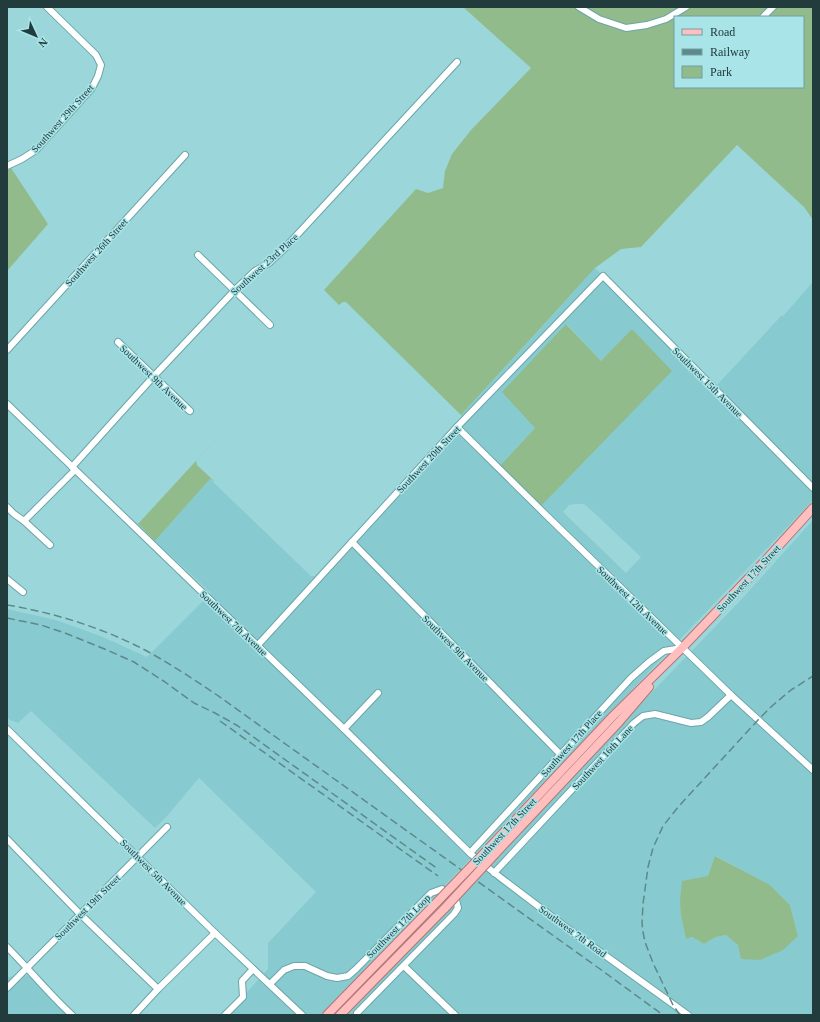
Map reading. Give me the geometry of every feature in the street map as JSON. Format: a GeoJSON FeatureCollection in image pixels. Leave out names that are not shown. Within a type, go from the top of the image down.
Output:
{"type":"FeatureCollection","features":[{"type":"Feature","properties":{"kind":"main road","name":"Southwest 17th Street"},"geometry":{"type":"LineString","coordinates":[[327,1015],[489,848],[613,716],[682,648],[813,508]]}},
{"type":"Feature","properties":{"kind":"main road","name":"Southwest 17th Street"},"geometry":{"type":"LineString","coordinates":[[340,1015],[496,854],[619,722],[682,648]]}},
{"type":"Feature","properties":{"kind":"street","name":"Southwest 29th Street"},"geometry":{"type":"LineString","coordinates":[[7,166],[36,150],[92,88],[98,76],[101,65],[96,55],[47,7]]}},
{"type":"Feature","properties":{"kind":"street"},"geometry":{"type":"LineString","coordinates":[[579,7],[599,19],[626,28],[647,26],[666,19],[686,7]]}},
{"type":"Feature","properties":{"kind":"street"},"geometry":{"type":"LineString","coordinates":[[764,16],[773,7]]}},
{"type":"Feature","properties":{"kind":"street","name":"Southwest 23rd Place"},"geometry":{"type":"LineString","coordinates":[[24,521],[73,469],[154,376],[235,290],[255,271],[269,263],[284,250],[457,62]]}},
{"type":"Feature","properties":{"kind":"street","name":"Southwest 26th Street"},"geometry":{"type":"LineString","coordinates":[[7,350],[185,155]]}},
{"type":"Feature","properties":{"kind":"street"},"geometry":{"type":"LineString","coordinates":[[198,255],[270,325]]}},
{"type":"Feature","properties":{"kind":"street","name":"Southwest 20th Street"},"geometry":{"type":"LineString","coordinates":[[257,646],[457,427],[603,276]]}},
{"type":"Feature","properties":{"kind":"street","name":"Southwest 15th Avenue"},"geometry":{"type":"LineString","coordinates":[[603,276],[813,488]]}},
{"type":"Feature","properties":{"kind":"street","name":"Southwest 9th Avenue"},"geometry":{"type":"LineString","coordinates":[[118,342],[190,412]]}},
{"type":"Feature","properties":{"kind":"street","name":"Southwest 7th Avenue"},"geometry":{"type":"LineString","coordinates":[[7,404],[461,843]]}},
{"type":"Feature","properties":{"kind":"street","name":"Southwest 12th Avenue"},"geometry":{"type":"LineString","coordinates":[[457,427],[682,648],[813,770]]}},
{"type":"Feature","properties":{"kind":"street"},"geometry":{"type":"LineString","coordinates":[[7,507],[50,545]]}},
{"type":"Feature","properties":{"kind":"street","name":"Southwest 9th Avenue"},"geometry":{"type":"LineString","coordinates":[[352,542],[560,754]]}},
{"type":"Feature","properties":{"kind":"street"},"geometry":{"type":"LineString","coordinates":[[7,579],[23,592]]}},
{"type":"Feature","properties":{"kind":"street","name":"Southwest 17th Place"},"geometry":{"type":"LineString","coordinates":[[470,853],[631,678],[648,662],[664,651],[682,648]]}},
{"type":"Feature","properties":{"kind":"street"},"geometry":{"type":"LineString","coordinates":[[344,729],[378,693]]}},
{"type":"Feature","properties":{"kind":"street","name":"Southwest 16th Lane"},"geometry":{"type":"LineString","coordinates":[[494,873],[634,723],[643,716],[654,714],[691,723],[701,722],[731,694]]}},
{"type":"Feature","properties":{"kind":"street","name":"Southwest 5th Avenue"},"geometry":{"type":"LineString","coordinates":[[7,728],[215,933],[302,1015]]}},
{"type":"Feature","properties":{"kind":"street","name":"Southwest 19th Street"},"geometry":{"type":"LineString","coordinates":[[7,988],[167,827]]}},
{"type":"Feature","properties":{"kind":"street"},"geometry":{"type":"LineString","coordinates":[[7,839],[80,914],[158,989]]}},
{"type":"Feature","properties":{"kind":"street","name":"Southwest 7th Road"},"geometry":{"type":"LineString","coordinates":[[461,843],[470,853],[494,873],[563,925],[688,1015]]}},
{"type":"Feature","properties":{"kind":"street","name":"Southwest 17th Loop"},"geometry":{"type":"LineString","coordinates":[[270,984],[284,970],[294,966],[305,966],[327,976],[337,978],[348,976],[431,893],[442,889],[456,900],[458,908],[454,914],[357,1013]]}},
{"type":"Feature","properties":{"kind":"street"},"geometry":{"type":"LineString","coordinates":[[134,1015],[215,933]]}},
{"type":"Feature","properties":{"kind":"street"},"geometry":{"type":"LineString","coordinates":[[7,948],[72,1015]]}},
{"type":"Feature","properties":{"kind":"street"},"geometry":{"type":"LineString","coordinates":[[404,966],[455,1015]]}},
{"type":"Feature","properties":{"kind":"street"},"geometry":{"type":"LineString","coordinates":[[225,1015],[243,997],[242,981],[253,969]]}},
{"type":"Feature","properties":{"kind":"shaded area"},"geometry":{"type":"Polygon","coordinates":[[[595,268],[684,357],[717,385],[782,315],[783,316],[813,282],[813,500],[475,854],[209,595],[211,593],[155,541],[210,479],[311,576],[315,576],[462,418],[461,415],[595,268]],[[567,324],[535,428],[500,466],[601,361],[567,324]],[[584,504],[569,505],[563,512],[626,573],[641,557],[584,504]]]}},
{"type":"Feature","properties":{"kind":"shaded area"},"geometry":{"type":"Polygon","coordinates":[[[813,520],[813,1015],[692,1015],[498,873],[636,725],[645,719],[655,717],[690,726],[703,725],[719,710],[731,691],[699,719],[691,720],[654,711],[641,714],[632,720],[493,869],[489,865],[626,719],[740,601],[813,520]],[[716,856],[708,876],[682,915],[686,939],[692,937],[704,944],[716,937],[726,935],[738,945],[798,936],[790,905],[770,885],[716,856]]]}},
{"type":"Feature","properties":{"kind":"shaded area"},"geometry":{"type":"Polygon","coordinates":[[[205,599],[343,731],[471,858],[321,1015],[226,1015],[268,969],[268,943],[316,892],[199,778],[155,828],[31,711],[18,723],[7,717],[7,609],[56,620],[103,637],[147,657],[205,599]]]}},
{"type":"Feature","properties":{"kind":"shaded area"},"geometry":{"type":"Polygon","coordinates":[[[485,869],[561,927],[683,1015],[459,1015],[403,962],[451,1015],[344,1015],[485,869]]]}},
{"type":"Feature","properties":{"kind":"shaded area"},"geometry":{"type":"Polygon","coordinates":[[[32,975],[74,1015],[7,1015],[7,977],[32,975]]]}},
{"type":"Feature","properties":{"kind":"green space"},"geometry":{"type":"Polygon","coordinates":[[[463,7],[813,7],[813,220],[804,207],[737,145],[641,247],[621,249],[595,268],[461,415],[346,302],[339,305],[324,290],[416,189],[428,193],[443,188],[445,171],[452,154],[471,130],[531,68],[463,7]]]}},
{"type":"Feature","properties":{"kind":"green space"},"geometry":{"type":"Polygon","coordinates":[[[11,168],[48,224],[7,271],[7,171],[11,168]]]}},
{"type":"Feature","properties":{"kind":"green space"},"geometry":{"type":"Polygon","coordinates":[[[566,324],[601,361],[632,329],[672,371],[540,507],[500,466],[535,428],[502,392],[566,324]]]}},
{"type":"Feature","properties":{"kind":"green space"},"geometry":{"type":"Polygon","coordinates":[[[262,389],[196,461],[197,465],[215,482],[210,479],[155,541],[138,524],[262,389]]]}},
{"type":"Feature","properties":{"kind":"green space"},"geometry":{"type":"Polygon","coordinates":[[[715,856],[770,885],[790,905],[798,936],[783,950],[760,960],[741,959],[738,945],[726,935],[716,937],[704,944],[692,937],[686,939],[681,915],[680,900],[682,881],[708,876],[715,856]]]}},
{"type":"Feature","properties":{"kind":"railway"},"geometry":{"type":"LineString","coordinates":[[7,605],[39,611],[87,625],[144,649],[176,668],[217,695],[663,1015]]}},
{"type":"Feature","properties":{"kind":"railway"},"geometry":{"type":"LineString","coordinates":[[7,618],[41,625],[65,633],[134,662],[194,703],[238,726],[438,869]]}},
{"type":"Feature","properties":{"kind":"railway"},"geometry":{"type":"LineString","coordinates":[[680,1015],[673,1005],[653,963],[643,932],[643,904],[648,867],[653,848],[663,826],[679,806],[758,720],[791,690],[813,676]]}},
{"type":"Feature","properties":{"kind":"railway"},"geometry":{"type":"LineString","coordinates":[[220,721],[438,876]]}}]}
